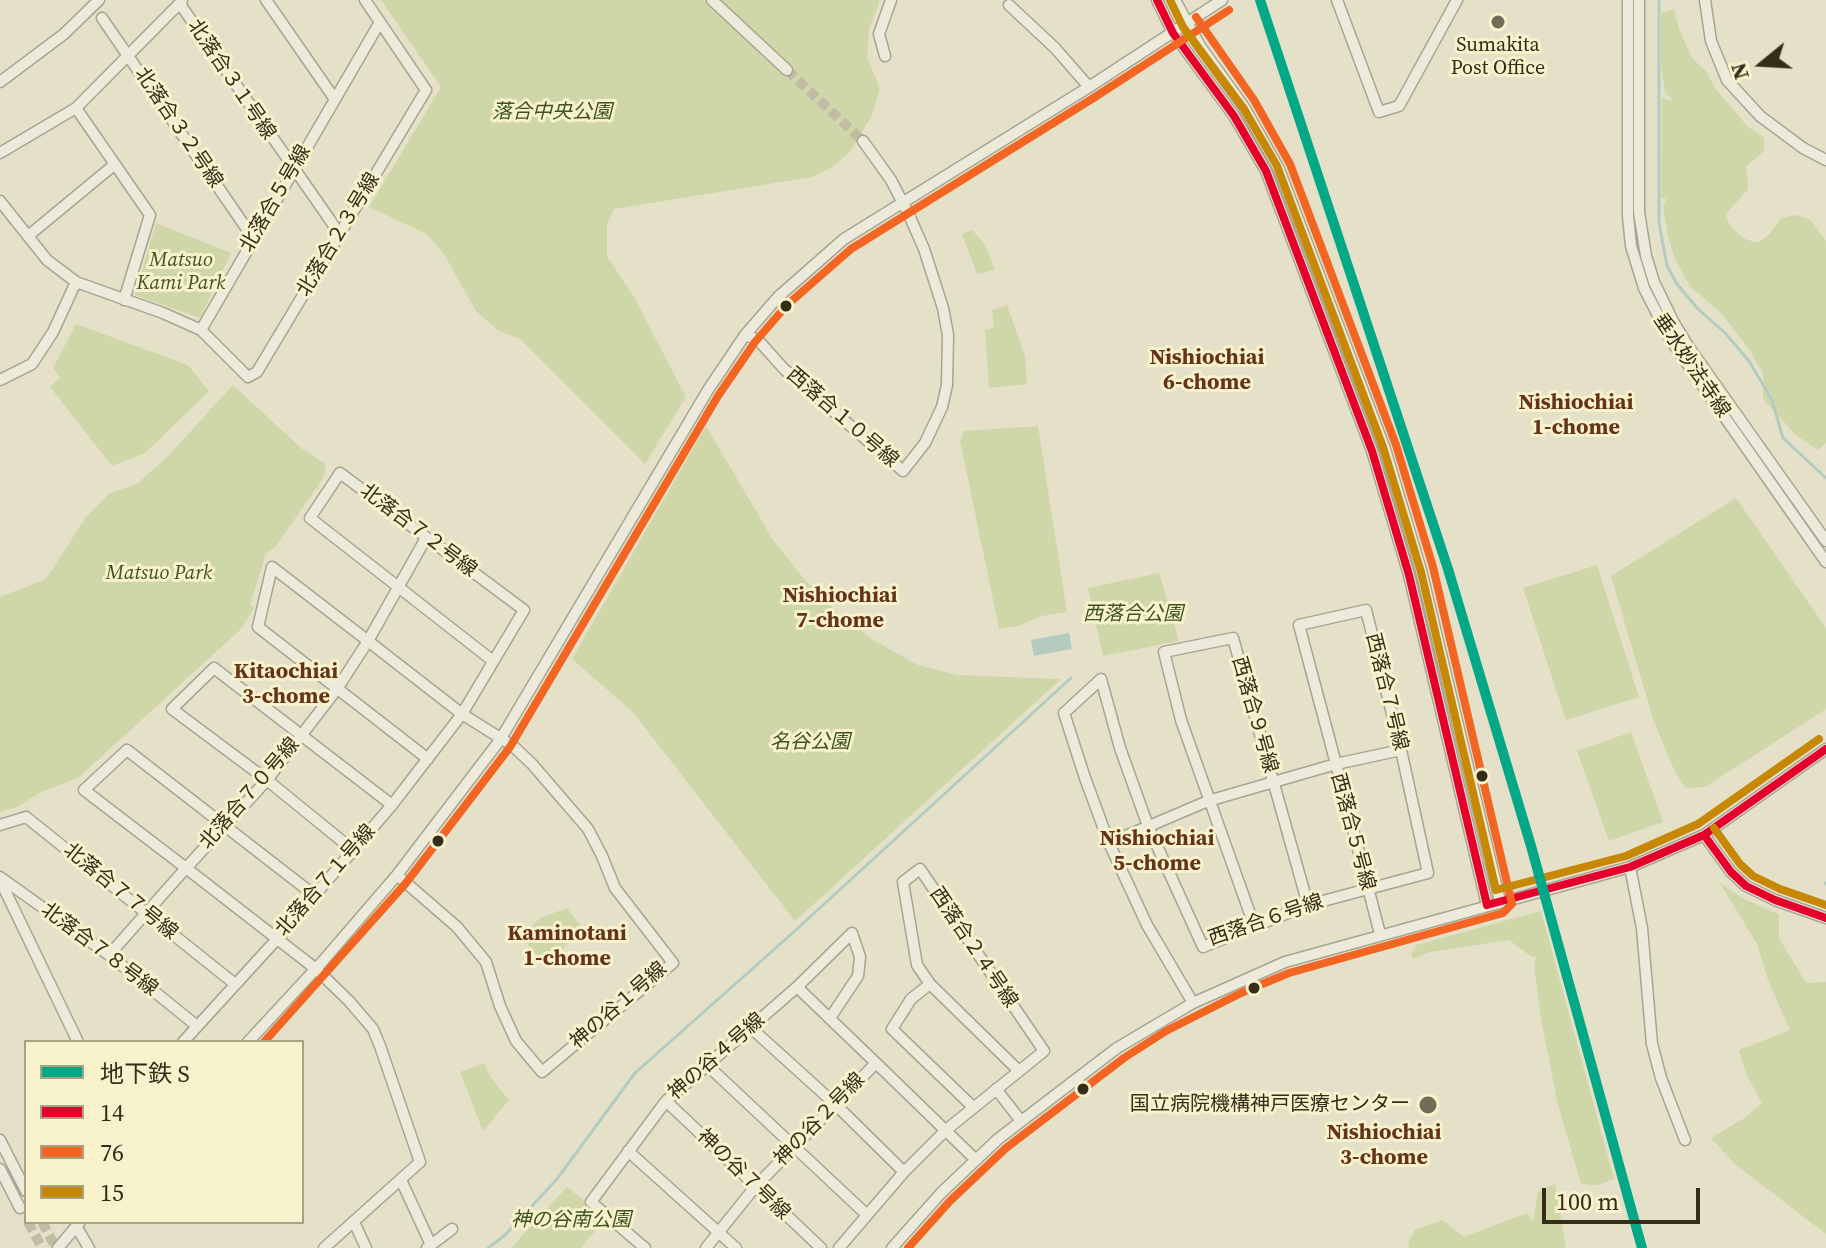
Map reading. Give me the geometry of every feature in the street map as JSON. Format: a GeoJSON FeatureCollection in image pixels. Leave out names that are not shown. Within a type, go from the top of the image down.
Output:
{"type":"FeatureCollection","features":[{"type":"Feature","properties":{"kind":"street"},"geometry":{"type":"LineString","coordinates":[[0,82],[64,34],[99,0]]}},
{"type":"Feature","properties":{"kind":"street"},"geometry":{"type":"LineString","coordinates":[[266,0],[334,98]]}},
{"type":"Feature","properties":{"kind":"street"},"geometry":{"type":"LineString","coordinates":[[365,0],[380,22]]}},
{"type":"Feature","properties":{"kind":"street"},"geometry":{"type":"LineString","coordinates":[[712,0],[787,70]]}},
{"type":"Feature","properties":{"kind":"street"},"geometry":{"type":"LineString","coordinates":[[885,56],[879,34],[891,0]]}},
{"type":"Feature","properties":{"kind":"street"},"geometry":{"type":"LineString","coordinates":[[1157,0],[1173,33],[1234,116],[1266,171],[1372,451],[1409,575],[1487,905]]}},
{"type":"Feature","properties":{"kind":"street"},"geometry":{"type":"LineString","coordinates":[[1175,0],[1186,24],[1244,107],[1279,169],[1385,449],[1418,559],[1500,901]]}},
{"type":"Feature","properties":{"kind":"street"},"geometry":{"type":"LineString","coordinates":[[250,1040],[397,875],[500,740],[708,390],[745,335],[778,297],[844,239],[1089,87],[1222,0]]}},
{"type":"Feature","properties":{"kind":"street"},"geometry":{"type":"LineString","coordinates":[[1337,0],[1379,112],[1398,107],[1457,0]]}},
{"type":"Feature","properties":{"kind":"street","name":"垂水妙法寺線"},"geometry":{"type":"LineString","coordinates":[[1628,0],[1628,216],[1631,246],[1644,288],[1670,339],[1826,562]]}},
{"type":"Feature","properties":{"kind":"street","name":"垂水妙法寺線"},"geometry":{"type":"LineString","coordinates":[[1639,0],[1639,212],[1654,282],[1688,346],[1826,541]]}},
{"type":"Feature","properties":{"kind":"street"},"geometry":{"type":"LineString","coordinates":[[1705,0],[1711,41],[1727,80],[1760,116],[1803,148],[1826,160]]}},
{"type":"Feature","properties":{"kind":"street"},"geometry":{"type":"LineString","coordinates":[[0,153],[76,108],[182,2]]}},
{"type":"Feature","properties":{"kind":"street","name":"北落合３１号線"},"geometry":{"type":"LineString","coordinates":[[182,2],[293,171],[339,233]]}},
{"type":"Feature","properties":{"kind":"street"},"geometry":{"type":"LineString","coordinates":[[1009,5],[1055,48],[1089,87]]}},
{"type":"Feature","properties":{"kind":"street","name":"北落合３２号線"},"geometry":{"type":"LineString","coordinates":[[102,18],[253,238]]}},
{"type":"Feature","properties":{"kind":"street","name":"北落合５号線"},"geometry":{"type":"LineString","coordinates":[[201,330],[380,22]]}},
{"type":"Feature","properties":{"kind":"street","name":"北落合２３号線"},"geometry":{"type":"LineString","coordinates":[[201,330],[248,377],[257,372],[426,90],[380,22]]}},
{"type":"Feature","properties":{"kind":"street"},"geometry":{"type":"LineString","coordinates":[[76,108],[150,215],[124,300]]}},
{"type":"Feature","properties":{"kind":"street"},"geometry":{"type":"LineString","coordinates":[[863,141],[903,202]]}},
{"type":"Feature","properties":{"kind":"street"},"geometry":{"type":"LineString","coordinates":[[28,236],[114,165]]}},
{"type":"Feature","properties":{"kind":"street"},"geometry":{"type":"LineString","coordinates":[[0,201],[47,260],[76,282],[201,330]]}},
{"type":"Feature","properties":{"kind":"street","name":"西落合１０号線"},"geometry":{"type":"LineString","coordinates":[[745,335],[758,340],[784,369],[903,471],[925,443],[938,417],[947,385],[949,361],[948,335],[939,294],[924,249],[903,202]]}},
{"type":"Feature","properties":{"kind":"street"},"geometry":{"type":"LineString","coordinates":[[0,380],[32,364],[53,332],[76,282]]}},
{"type":"Feature","properties":{"kind":"street","name":"北落合７２号線"},"geometry":{"type":"LineString","coordinates":[[462,714],[524,610],[340,473],[310,518],[493,661]]}},
{"type":"Feature","properties":{"kind":"street","name":"北落合７０号線"},"geometry":{"type":"LineString","coordinates":[[401,1180],[420,1162],[373,1029],[316,969],[186,868],[267,780],[337,689],[426,538]]}},
{"type":"Feature","properties":{"kind":"street"},"geometry":{"type":"LineString","coordinates":[[428,759],[258,627],[272,567],[500,740]]}},
{"type":"Feature","properties":{"kind":"street","name":"西落合７号線"},"geometry":{"type":"LineString","coordinates":[[1336,764],[1299,625],[1366,610],[1428,873],[1367,889]]}},
{"type":"Feature","properties":{"kind":"street","name":"西落合９号線"},"geometry":{"type":"LineString","coordinates":[[1254,925],[1181,720],[1164,652],[1233,638],[1308,905]]}},
{"type":"Feature","properties":{"kind":"street"},"geometry":{"type":"LineString","coordinates":[[353,850],[172,709],[214,668],[392,805]]}},
{"type":"Feature","properties":{"kind":"street","name":"西落合６号線"},"geometry":{"type":"LineString","coordinates":[[1109,843],[1064,713],[1101,679],[1120,748],[1148,826],[1203,947],[1308,905],[1367,889]]}},
{"type":"Feature","properties":{"kind":"street","name":"北落合７１号線"},"geometry":{"type":"LineString","coordinates":[[185,1040],[392,805],[462,714]]}},
{"type":"Feature","properties":{"kind":"street","name":"神の谷１号線"},"geometry":{"type":"LineString","coordinates":[[397,875],[457,927],[486,962],[500,1006],[516,1041],[542,1072],[673,963],[615,888],[588,829],[532,764],[513,746],[500,740]]}},
{"type":"Feature","properties":{"kind":"street"},"geometry":{"type":"LineString","coordinates":[[892,1248],[941,1193],[1021,1121],[1117,1048],[1193,1003],[1285,962],[1630,867],[1704,835],[1826,749]]}},
{"type":"Feature","properties":{"kind":"street"},"geometry":{"type":"LineString","coordinates":[[109,955],[186,868],[84,790],[127,750],[314,895]]}},
{"type":"Feature","properties":{"kind":"street"},"geometry":{"type":"LineString","coordinates":[[1336,764],[1401,750]]}},
{"type":"Feature","properties":{"kind":"street","name":"西落合５号線"},"geometry":{"type":"LineString","coordinates":[[1109,843],[1208,801],[1336,764],[1380,934]]}},
{"type":"Feature","properties":{"kind":"street","name":"北落合７７号線"},"geometry":{"type":"LineString","coordinates":[[0,825],[26,817],[235,984]]}},
{"type":"Feature","properties":{"kind":"street"},"geometry":{"type":"LineString","coordinates":[[1704,835],[1731,872],[1746,886],[1826,918]]}},
{"type":"Feature","properties":{"kind":"street"},"geometry":{"type":"LineString","coordinates":[[1109,843],[1147,925],[1193,1003]]}},
{"type":"Feature","properties":{"kind":"street"},"geometry":{"type":"LineString","coordinates":[[1630,867],[1642,928],[1652,1044],[1661,1078],[1685,1140]]}},
{"type":"Feature","properties":{"kind":"street","name":"西落合２４号線"},"geometry":{"type":"LineString","coordinates":[[839,1248],[904,1172],[946,1130],[1044,1051],[920,869],[903,882],[917,965],[930,984],[1019,1071]]}},
{"type":"Feature","properties":{"kind":"street"},"geometry":{"type":"LineString","coordinates":[[0,878],[77,1040]]}},
{"type":"Feature","properties":{"kind":"street","name":"北落合７８号線"},"geometry":{"type":"LineString","coordinates":[[0,878],[109,955],[197,1026]]}},
{"type":"Feature","properties":{"kind":"street","name":"神の谷４号線"},"geometry":{"type":"LineString","coordinates":[[645,1248],[591,1202],[666,1101],[797,987],[852,933],[860,957],[858,976],[830,1018]]}},
{"type":"Feature","properties":{"kind":"street"},"geometry":{"type":"LineString","coordinates":[[930,984],[911,999],[892,1029],[973,1107]]}},
{"type":"Feature","properties":{"kind":"street"},"geometry":{"type":"LineString","coordinates":[[797,987],[876,1063]]}},
{"type":"Feature","properties":{"kind":"street"},"geometry":{"type":"LineString","coordinates":[[750,1027],[904,1172]]}},
{"type":"Feature","properties":{"kind":"street","name":"神の谷２号線"},"geometry":{"type":"LineString","coordinates":[[706,1248],[755,1187],[876,1063],[976,1160]]}},
{"type":"Feature","properties":{"kind":"street"},"geometry":{"type":"LineString","coordinates":[[707,1065],[866,1214]]}},
{"type":"Feature","properties":{"kind":"street"},"geometry":{"type":"LineString","coordinates":[[996,1089],[1021,1121]]}},
{"type":"Feature","properties":{"kind":"street","name":"神の谷７号線"},"geometry":{"type":"LineString","coordinates":[[666,1101],[821,1248]]}},
{"type":"Feature","properties":{"kind":"street"},"geometry":{"type":"LineString","coordinates":[[0,1140],[24,1187]]}},
{"type":"Feature","properties":{"kind":"street"},"geometry":{"type":"LineString","coordinates":[[628,1151],[736,1248]]}},
{"type":"Feature","properties":{"kind":"street"},"geometry":{"type":"LineString","coordinates":[[0,1169],[20,1208]]}},
{"type":"Feature","properties":{"kind":"street"},"geometry":{"type":"LineString","coordinates":[[324,1248],[401,1180],[429,1247],[452,1229]]}},
{"type":"Feature","properties":{"kind":"street"},"geometry":{"type":"LineString","coordinates":[[354,1222],[366,1248]]}},
{"type":"Feature","properties":{"kind":"street"},"geometry":{"type":"LineString","coordinates":[[58,1248],[78,1224],[89,1248]]}},
{"type":"Feature","properties":{"kind":"green space","name":"落合中央公園"},"geometry":{"type":"Polygon","coordinates":[[[381,0],[880,0],[869,29],[867,57],[880,88],[872,115],[850,152],[831,168],[812,177],[614,209],[607,225],[607,256],[634,297],[686,397],[645,464],[520,339],[499,331],[476,311],[444,254],[427,234],[369,207],[441,87],[381,0]]]}},
{"type":"Feature","properties":{"kind":"green space"},"geometry":{"type":"Polygon","coordinates":[[[1674,9],[1680,32],[1693,59],[1706,71],[1715,88],[1747,126],[1764,138],[1764,151],[1746,167],[1748,189],[1725,215],[1731,227],[1745,239],[1758,243],[1770,234],[1781,218],[1797,215],[1811,220],[1826,241],[1826,443],[1818,450],[1797,436],[1763,399],[1763,374],[1750,350],[1721,313],[1690,286],[1675,259],[1663,207],[1666,199],[1661,197],[1662,97],[1672,99],[1665,93],[1661,65],[1661,13],[1674,9]]]}},
{"type":"Feature","properties":{"kind":"green space","name":"Matsuo Kami Park"},"geometry":{"type":"Polygon","coordinates":[[[156,223],[231,253],[200,318],[135,295],[156,223]]]}},
{"type":"Feature","properties":{"kind":"green space"},"geometry":{"type":"Polygon","coordinates":[[[972,230],[984,243],[995,270],[977,274],[962,234],[972,230]]]}},
{"type":"Feature","properties":{"kind":"green space"},"geometry":{"type":"Polygon","coordinates":[[[1007,305],[1025,356],[1027,384],[989,388],[985,330],[994,327],[992,310],[1007,305]]]}},
{"type":"Feature","properties":{"kind":"green space"},"geometry":{"type":"Polygon","coordinates":[[[76,324],[188,365],[209,391],[145,453],[112,466],[50,387],[60,377],[53,368],[76,324]]]}},
{"type":"Feature","properties":{"kind":"green space","name":"Matsuo Park"},"geometry":{"type":"Polygon","coordinates":[[[233,385],[301,448],[324,463],[326,470],[276,546],[266,554],[250,605],[254,608],[241,629],[78,778],[0,812],[0,597],[46,579],[86,517],[110,493],[137,484],[168,456],[233,385]]]}},
{"type":"Feature","properties":{"kind":"green space","name":"名谷公園"},"geometry":{"type":"Polygon","coordinates":[[[706,426],[773,540],[806,581],[840,615],[875,641],[918,665],[957,675],[1061,679],[795,921],[632,711],[572,659],[706,426]]]}},
{"type":"Feature","properties":{"kind":"green space"},"geometry":{"type":"Polygon","coordinates":[[[1038,426],[1067,612],[999,629],[960,440],[964,431],[1038,426]]]}},
{"type":"Feature","properties":{"kind":"green space"},"geometry":{"type":"Polygon","coordinates":[[[1736,498],[1826,628],[1826,709],[1705,787],[1686,788],[1675,772],[1653,719],[1611,576],[1736,498]]]}},
{"type":"Feature","properties":{"kind":"green space"},"geometry":{"type":"Polygon","coordinates":[[[1597,565],[1639,697],[1566,720],[1523,588],[1597,565]]]}},
{"type":"Feature","properties":{"kind":"green space","name":"西落合公園"},"geometry":{"type":"Polygon","coordinates":[[[1159,573],[1179,641],[1103,656],[1088,588],[1159,573]]]}},
{"type":"Feature","properties":{"kind":"green space"},"geometry":{"type":"Polygon","coordinates":[[[1631,732],[1663,822],[1609,841],[1577,751],[1631,732]]]}},
{"type":"Feature","properties":{"kind":"green space"},"geometry":{"type":"Polygon","coordinates":[[[1720,883],[1744,899],[1779,914],[1779,938],[1806,983],[1826,982],[1826,1234],[1736,1165],[1711,1138],[1743,1119],[1762,1103],[1746,1074],[1739,1050],[1790,1030],[1768,980],[1757,944],[1720,883]]]}},
{"type":"Feature","properties":{"kind":"green space"},"geometry":{"type":"Polygon","coordinates":[[[567,908],[584,930],[553,957],[542,962],[522,937],[540,918],[567,908]]]}},
{"type":"Feature","properties":{"kind":"green space"},"geometry":{"type":"Polygon","coordinates":[[[1541,911],[1614,1179],[1598,1185],[1581,1184],[1557,1101],[1541,1018],[1534,966],[1536,956],[1532,957],[1509,940],[1430,952],[1414,959],[1411,954],[1416,945],[1541,911]]]}},
{"type":"Feature","properties":{"kind":"green space"},"geometry":{"type":"Polygon","coordinates":[[[484,1063],[491,1078],[509,1100],[483,1131],[460,1072],[484,1063]]]}},
{"type":"Feature","properties":{"kind":"green space"},"geometry":{"type":"Polygon","coordinates":[[[1555,1184],[1566,1248],[1409,1248],[1408,1242],[1415,1230],[1442,1220],[1464,1237],[1527,1213],[1533,1221],[1538,1192],[1555,1184]]]}},
{"type":"Feature","properties":{"kind":"green space","name":"神の谷南公園"},"geometry":{"type":"Polygon","coordinates":[[[567,1187],[606,1218],[581,1248],[511,1248],[567,1187]]]}},
{"type":"Feature","properties":{"kind":"shaded area"},"geometry":{"type":"Polygon","coordinates":[[[1069,633],[1072,649],[1034,656],[1031,640],[1069,633]]]}},
{"type":"Feature","properties":{"kind":"waterway"},"geometry":{"type":"LineString","coordinates":[[1659,0],[1659,223],[1667,266],[1677,284],[1698,309],[1725,333],[1749,361],[1772,400],[1783,438],[1826,478]]}},
{"type":"Feature","properties":{"kind":"waterway"},"geometry":{"type":"LineString","coordinates":[[488,1248],[504,1236],[557,1179],[635,1073],[1071,678]]}},
{"type":"Feature","properties":{"kind":"tunnel"},"geometry":{"type":"LineString","coordinates":[[787,70],[863,141]]}},
{"type":"Feature","properties":{"kind":"tunnel"},"geometry":{"type":"LineString","coordinates":[[29,1224],[42,1248]]}},
{"type":"Feature","properties":{"kind":"tunnel"},"geometry":{"type":"LineString","coordinates":[[43,1224],[56,1248]]}},
{"type":"Feature","properties":{"kind":"metro line","name":"S"},"geometry":{"type":"LineString","coordinates":[[1260,0],[1448,569],[1531,846],[1642,1248]]}},
{"type":"Feature","properties":{"kind":"transit line","name":"14"},"geometry":{"type":"LineString","coordinates":[[1157,0],[1173,33],[1234,116],[1266,171],[1372,451],[1409,575],[1487,905],[1630,867],[1704,835],[1826,749]]}},
{"type":"Feature","properties":{"kind":"transit line","name":"15"},"geometry":{"type":"LineString","coordinates":[[1170,0],[1183,27],[1244,109],[1277,166],[1383,447],[1421,572],[1496,890],[1626,856],[1698,824],[1819,739]]}},
{"type":"Feature","properties":{"kind":"transit line","name":"76"},"geometry":{"type":"LineString","coordinates":[[266,1040],[406,883],[510,747],[718,396],[755,342],[787,305],[851,249],[1229,10]]}},
{"type":"Feature","properties":{"kind":"transit line","name":"76"},"geometry":{"type":"LineString","coordinates":[[908,1248],[950,1201],[1006,1148],[1124,1058],[1166,1031],[1289,973],[1503,913],[1512,904],[1433,567],[1396,445],[1290,164],[1254,100],[1196,17]]}},
{"type":"Feature","properties":{"kind":"transit line","name":"15"},"geometry":{"type":"LineString","coordinates":[[1714,828],[1740,864],[1753,876],[1826,905]]}},
{"type":"Feature","properties":{"kind":"transit line","name":"14"},"geometry":{"type":"LineString","coordinates":[[1704,835],[1731,872],[1746,886],[1826,918]]}},
{"type":"Feature","properties":{"kind":"place","name":"Sumakita Post Office"},"geometry":{"type":"Point","coordinates":[1498,22]}},
{"type":"Feature","properties":{"kind":"place","name":"国立病院機構神戸医療センター"},"geometry":{"type":"Point","coordinates":[1428,1105]}},
{"type":"Feature","properties":{"kind":"district","name":"Nishiochiai 6-chome"},"geometry":{"type":"Point","coordinates":[1207,370]}},
{"type":"Feature","properties":{"kind":"district","name":"Nishiochiai 1-chome"},"geometry":{"type":"Point","coordinates":[1576,416]}},
{"type":"Feature","properties":{"kind":"district","name":"Nishiochiai 7-chome"},"geometry":{"type":"Point","coordinates":[840,608]}},
{"type":"Feature","properties":{"kind":"district","name":"Kitaochiai 3-chome"},"geometry":{"type":"Point","coordinates":[286,684]}},
{"type":"Feature","properties":{"kind":"district","name":"Nishiochiai 5-chome"},"geometry":{"type":"Point","coordinates":[1157,852]}},
{"type":"Feature","properties":{"kind":"district","name":"Kaminotani 1-chome"},"geometry":{"type":"Point","coordinates":[567,946]}},
{"type":"Feature","properties":{"kind":"district","name":"Nishiochiai 3-chome"},"geometry":{"type":"Point","coordinates":[1384,1146]}}]}
